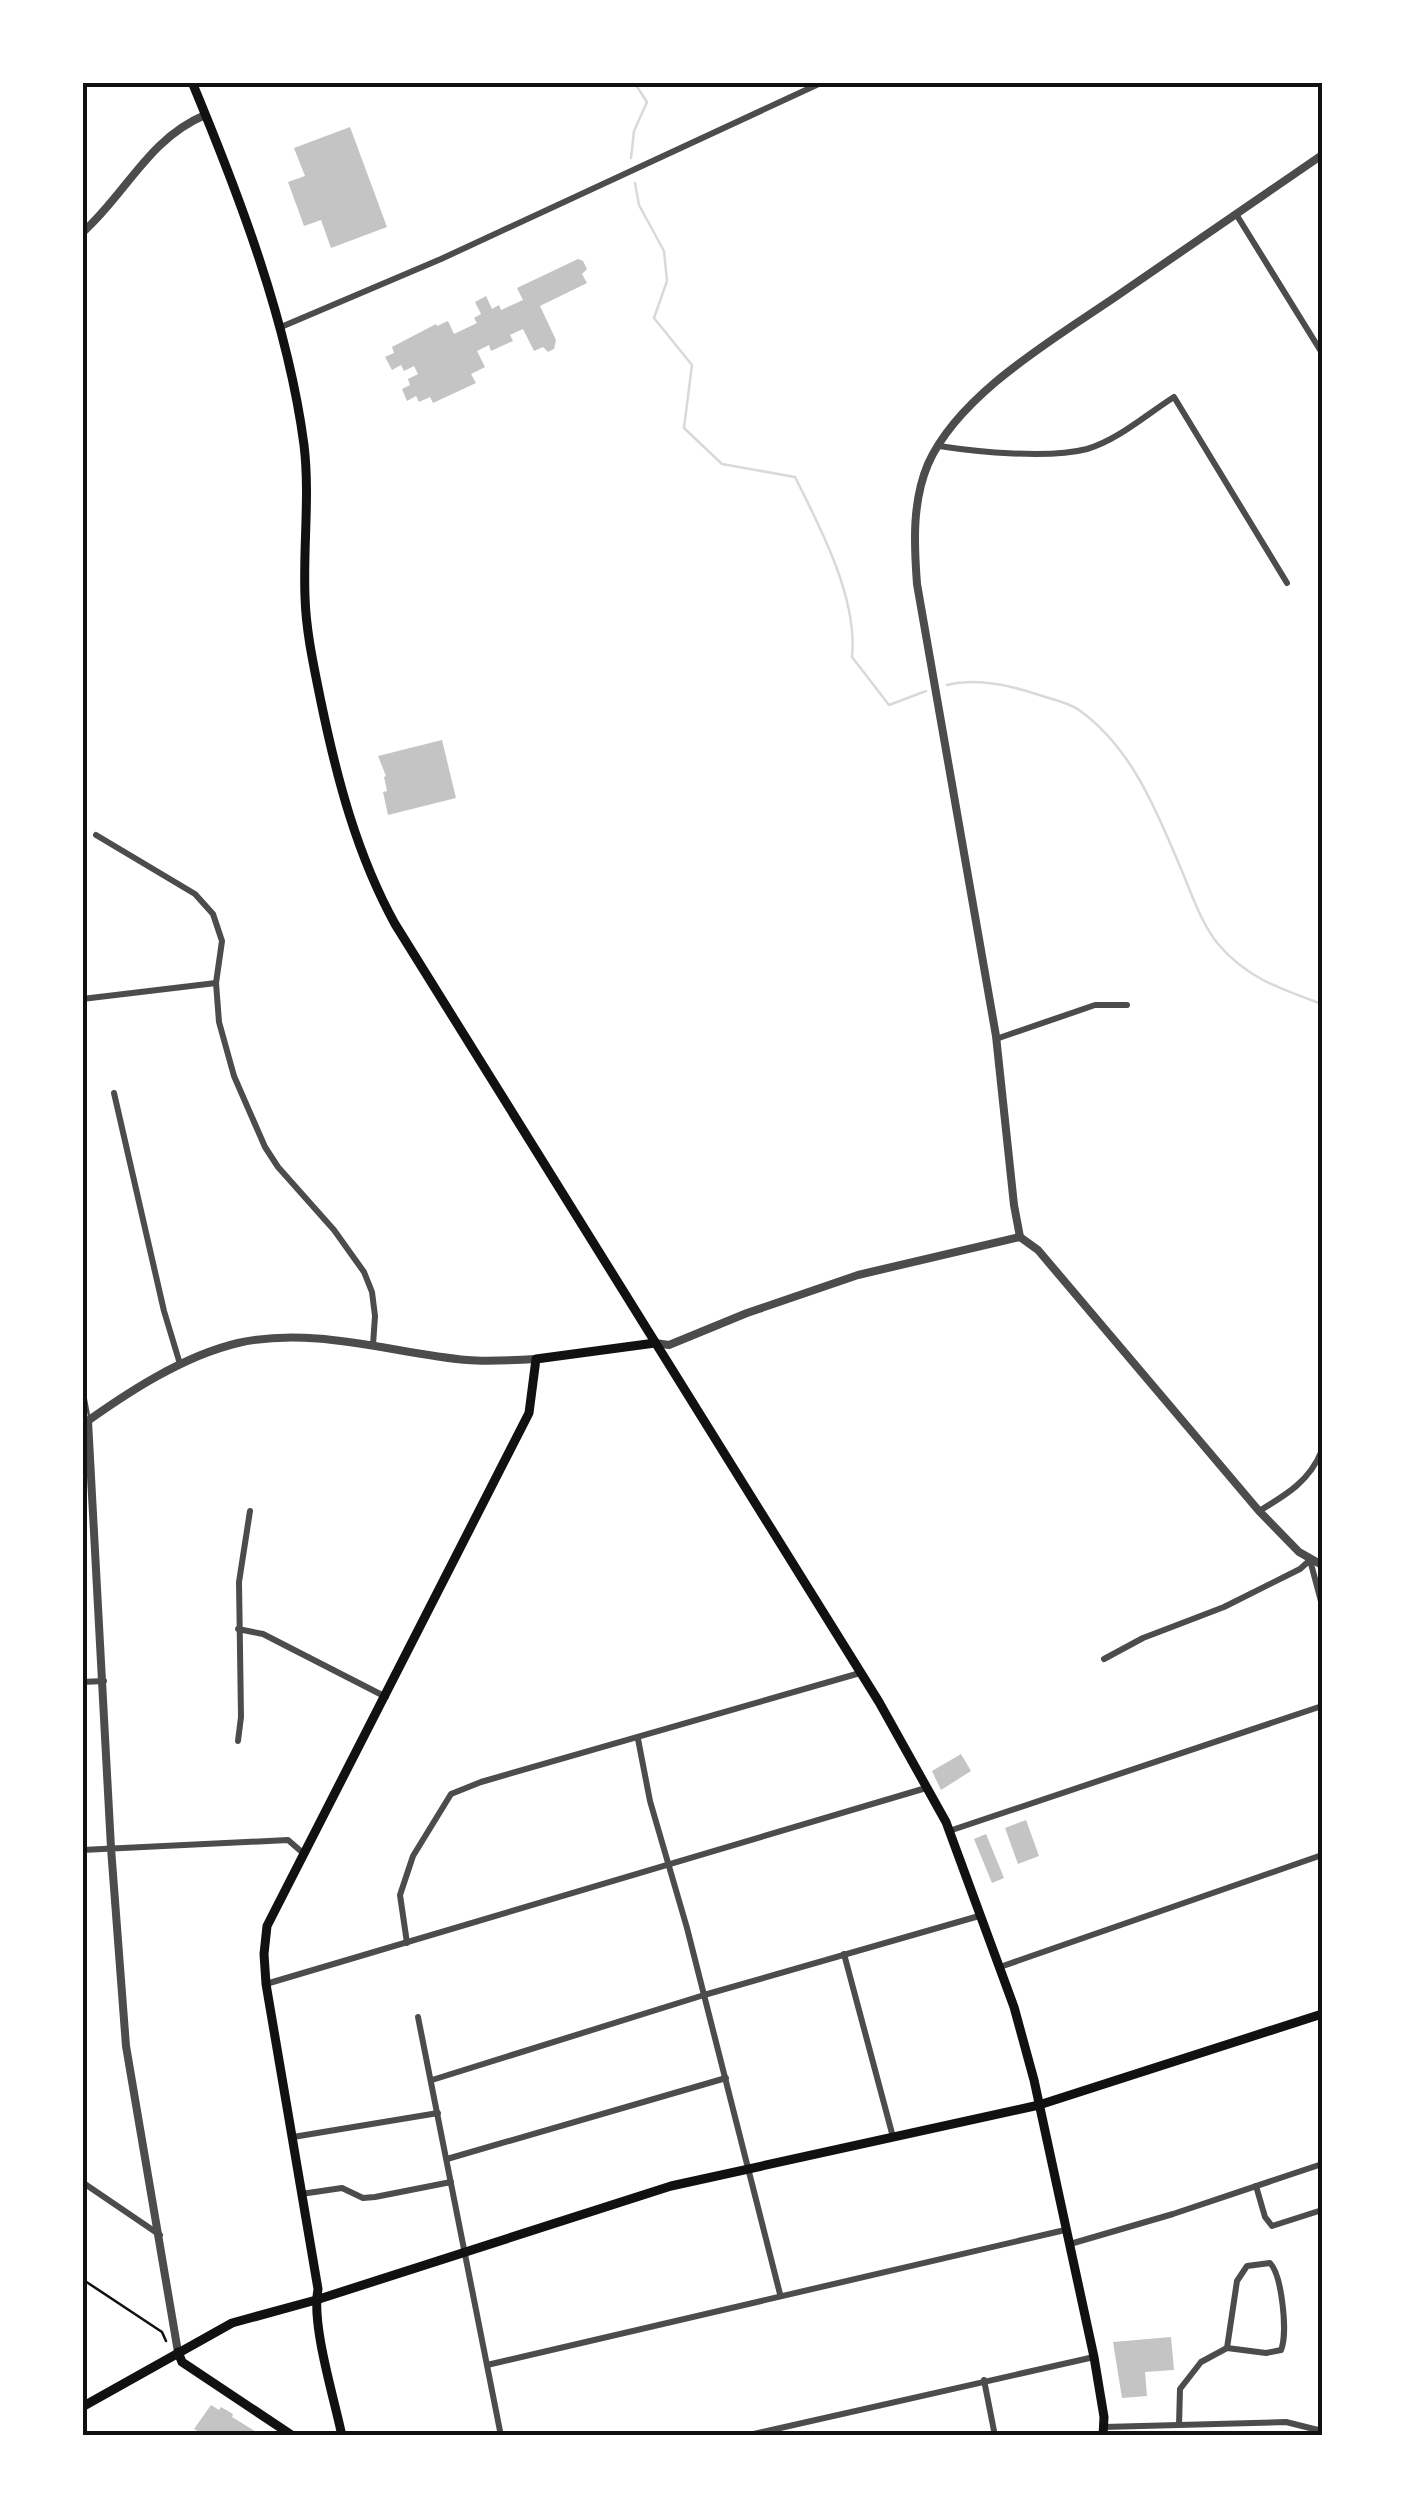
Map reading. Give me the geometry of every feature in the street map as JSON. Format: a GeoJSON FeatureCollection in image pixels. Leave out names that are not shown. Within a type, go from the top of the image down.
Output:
{"type":"FeatureCollection","features":[{"type":"Feature","properties":{"kind":"main road"},"geometry":{"type":"LineString","coordinates":[[192,82],[281,327],[304,448],[307,622],[334,762],[352,826],[376,888],[860,1673],[949,1831],[1025,2044],[1094,2357],[1104,2431]]}},
{"type":"Feature","properties":{"kind":"main road"},"geometry":{"type":"LineString","coordinates":[[342,2436],[316,2300],[318,2289],[266,1984],[267,1926],[528,1413],[536,1359],[655,1343]]}},
{"type":"Feature","properties":{"kind":"main road"},"geometry":{"type":"LineString","coordinates":[[82,2408],[174,2349],[232,2322],[316,2300],[618,2201],[1039,2105],[1322,2014]]}},
{"type":"Feature","properties":{"kind":"main road"},"geometry":{"type":"LineString","coordinates":[[174,2349],[182,2362],[294,2436]]}},
{"type":"Feature","properties":{"kind":"street"},"geometry":{"type":"LineString","coordinates":[[281,327],[441,259],[822,82]]}},
{"type":"Feature","properties":{"kind":"street"},"geometry":{"type":"LineString","coordinates":[[82,233],[158,144],[205,116]]}},
{"type":"Feature","properties":{"kind":"street"},"geometry":{"type":"LineString","coordinates":[[1322,155],[1000,380],[952,425],[929,462],[915,520],[918,584],[996,1039],[1020,1238],[1038,1250],[1259,1510],[1310,1560],[1322,1565]]}},
{"type":"Feature","properties":{"kind":"street"},"geometry":{"type":"LineString","coordinates":[[1235,213],[1322,353]]}},
{"type":"Feature","properties":{"kind":"street"},"geometry":{"type":"LineString","coordinates":[[939,446],[1064,453],[1089,448],[1174,396],[1287,583]]}},
{"type":"Feature","properties":{"kind":"street"},"geometry":{"type":"LineString","coordinates":[[96,835],[175,880],[206,903],[213,914],[222,942],[216,983],[223,1043],[252,1119],[278,1167],[334,1230],[364,1272],[376,1316],[373,1345]]}},
{"type":"Feature","properties":{"kind":"street"},"geometry":{"type":"LineString","coordinates":[[82,1000],[216,983]]}},
{"type":"Feature","properties":{"kind":"street"},"geometry":{"type":"LineString","coordinates":[[996,1039],[1095,1006],[1127,1005]]}},
{"type":"Feature","properties":{"kind":"street"},"geometry":{"type":"LineString","coordinates":[[114,1092],[164,1310],[181,1366]]}},
{"type":"Feature","properties":{"kind":"street"},"geometry":{"type":"LineString","coordinates":[[655,1343],[670,1344],[747,1312],[858,1275],[1020,1238]]}},
{"type":"Feature","properties":{"kind":"street"},"geometry":{"type":"LineString","coordinates":[[174,2349],[160,2236],[126,2046],[86,1423],[181,1366],[219,1349],[254,1341],[294,1339],[373,1345],[465,1360],[536,1359]]}},
{"type":"Feature","properties":{"kind":"street"},"geometry":{"type":"LineString","coordinates":[[1259,1510],[1289,1494],[1308,1476],[1322,1450]]}},
{"type":"Feature","properties":{"kind":"street"},"geometry":{"type":"LineString","coordinates":[[238,1741],[238,1582],[250,1511]]}},
{"type":"Feature","properties":{"kind":"street"},"geometry":{"type":"LineString","coordinates":[[1310,1560],[1322,1604]]}},
{"type":"Feature","properties":{"kind":"street"},"geometry":{"type":"LineString","coordinates":[[1104,1659],[1143,1638],[1224,1606],[1300,1569],[1310,1560]]}},
{"type":"Feature","properties":{"kind":"street"},"geometry":{"type":"LineString","coordinates":[[238,1629],[263,1634],[386,1697]]}},
{"type":"Feature","properties":{"kind":"street"},"geometry":{"type":"LineString","coordinates":[[406,1943],[400,1912],[403,1878],[452,1794],[481,1782],[860,1673]]}},
{"type":"Feature","properties":{"kind":"street"},"geometry":{"type":"LineString","coordinates":[[82,1682],[104,1681]]}},
{"type":"Feature","properties":{"kind":"street"},"geometry":{"type":"LineString","coordinates":[[949,1831],[1322,1706]]}},
{"type":"Feature","properties":{"kind":"street"},"geometry":{"type":"LineString","coordinates":[[638,1739],[650,1801],[780,2294]]}},
{"type":"Feature","properties":{"kind":"street"},"geometry":{"type":"LineString","coordinates":[[266,1984],[927,1787]]}},
{"type":"Feature","properties":{"kind":"street"},"geometry":{"type":"LineString","coordinates":[[82,1850],[288,1840],[304,1854]]}},
{"type":"Feature","properties":{"kind":"street"},"geometry":{"type":"LineString","coordinates":[[1000,1968],[1322,1855]]}},
{"type":"Feature","properties":{"kind":"street"},"geometry":{"type":"LineString","coordinates":[[432,2080],[979,1916]]}},
{"type":"Feature","properties":{"kind":"street"},"geometry":{"type":"LineString","coordinates":[[844,1954],[894,2136]]}},
{"type":"Feature","properties":{"kind":"street"},"geometry":{"type":"LineString","coordinates":[[418,2017],[501,2436]]}},
{"type":"Feature","properties":{"kind":"street"},"geometry":{"type":"LineString","coordinates":[[447,2159],[726,2078]]}},
{"type":"Feature","properties":{"kind":"street"},"geometry":{"type":"LineString","coordinates":[[291,2138],[438,2113]]}},
{"type":"Feature","properties":{"kind":"street"},"geometry":{"type":"LineString","coordinates":[[1068,2245],[1322,2164]]}},
{"type":"Feature","properties":{"kind":"street"},"geometry":{"type":"LineString","coordinates":[[82,2182],[160,2236]]}},
{"type":"Feature","properties":{"kind":"street"},"geometry":{"type":"LineString","coordinates":[[302,2194],[342,2188],[363,2198],[376,2197],[451,2182]]}},
{"type":"Feature","properties":{"kind":"street"},"geometry":{"type":"LineString","coordinates":[[1256,2186],[1264,2217],[1272,2226],[1322,2210]]}},
{"type":"Feature","properties":{"kind":"street"},"geometry":{"type":"LineString","coordinates":[[488,2365],[1066,2230]]}},
{"type":"Feature","properties":{"kind":"street"},"geometry":{"type":"LineString","coordinates":[[1179,2425],[1180,2389],[1202,2362],[1228,2348],[1266,2353],[1280,2350],[1284,2342],[1283,2316],[1276,2268],[1270,2263],[1246,2266],[1237,2281],[1228,2348]]}},
{"type":"Feature","properties":{"kind":"street"},"geometry":{"type":"LineString","coordinates":[[746,2436],[1094,2357]]}},
{"type":"Feature","properties":{"kind":"street"},"geometry":{"type":"LineString","coordinates":[[984,2380],[995,2436]]}},
{"type":"Feature","properties":{"kind":"street"},"geometry":{"type":"LineString","coordinates":[[1104,2431],[1286,2422],[1322,2431]]}},
{"type":"Feature","properties":{"kind":"street"},"geometry":{"type":"LineString","coordinates":[[1226,2424],[1227,2436]]}},
{"type":"Feature","properties":{"kind":"lane"},"geometry":{"type":"LineString","coordinates":[[82,1378],[86,1423]]}},
{"type":"Feature","properties":{"kind":"path"},"geometry":{"type":"LineString","coordinates":[[82,2279],[162,2332],[174,2349]]}},
{"type":"Feature","properties":{"kind":"building"},"geometry":{"type":"Polygon","coordinates":[[[350,127],[387,227],[331,248],[321,220],[304,226],[288,182],[305,176],[294,148],[350,127]]]}},
{"type":"Feature","properties":{"kind":"building"},"geometry":{"type":"Polygon","coordinates":[[[578,259],[587,269],[582,274],[587,283],[540,306],[556,340],[554,349],[548,352],[543,347],[534,351],[523,329],[510,335],[513,341],[491,351],[489,345],[477,351],[485,367],[471,374],[476,383],[433,403],[430,397],[419,402],[416,396],[407,401],[402,389],[410,385],[408,379],[418,374],[414,366],[404,371],[401,365],[392,370],[385,357],[394,353],[392,347],[448,321],[454,334],[477,323],[474,318],[481,314],[475,302],[486,296],[492,309],[499,305],[501,310],[523,300],[517,288],[578,259]]]}},
{"type":"Feature","properties":{"kind":"building"},"geometry":{"type":"Polygon","coordinates":[[[442,740],[456,798],[388,815],[383,792],[387,791],[386,776],[378,756],[442,740]]]}},
{"type":"Feature","properties":{"kind":"building"},"geometry":{"type":"Polygon","coordinates":[[[961,1754],[971,1771],[941,1790],[932,1771],[961,1754]]]}},
{"type":"Feature","properties":{"kind":"building"},"geometry":{"type":"Polygon","coordinates":[[[1026,1820],[1039,1856],[1018,1864],[1005,1828],[1026,1820]]]}},
{"type":"Feature","properties":{"kind":"building"},"geometry":{"type":"Polygon","coordinates":[[[986,1834],[1004,1878],[992,1883],[974,1839],[986,1834]]]}},
{"type":"Feature","properties":{"kind":"building"},"geometry":{"type":"Polygon","coordinates":[[[1171,2337],[1174,2370],[1145,2372],[1147,2396],[1122,2398],[1113,2342],[1171,2337]]]}},
{"type":"Feature","properties":{"kind":"building"},"geometry":{"type":"Polygon","coordinates":[[[211,2405],[233,2414],[232,2417],[263,2436],[206,2436],[194,2429],[211,2405]]]}},
{"type":"Feature","properties":{"kind":"waterway"},"geometry":{"type":"LineString","coordinates":[[631,158],[634,131],[647,102],[634,82]]}},
{"type":"Feature","properties":{"kind":"waterway"},"geometry":{"type":"LineString","coordinates":[[635,183],[639,205],[664,251],[667,281],[654,318],[692,365],[684,428],[722,464],[795,477],[836,565],[849,612],[852,657],[889,705],[926,691]]}},
{"type":"Feature","properties":{"kind":"waterway"},"geometry":{"type":"LineString","coordinates":[[947,685],[980,682],[1026,691],[1075,707],[1098,726],[1143,786],[1199,911],[1218,944],[1253,974],[1322,1004]]}}]}
